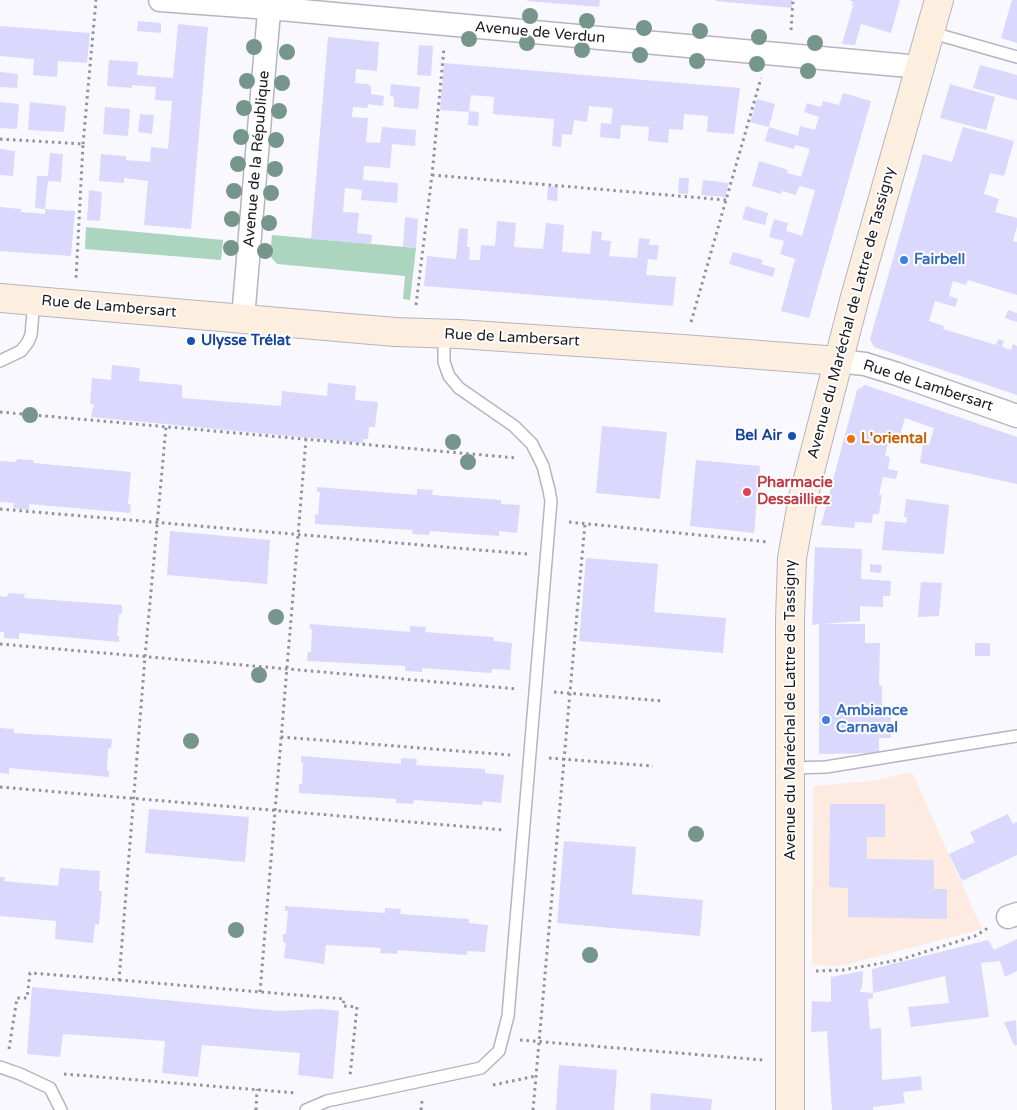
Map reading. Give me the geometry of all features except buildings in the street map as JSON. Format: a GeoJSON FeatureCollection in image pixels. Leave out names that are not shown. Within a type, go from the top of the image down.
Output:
{"type":"FeatureCollection","features":[{"type":"Feature","properties":{"kind":"main road","name":"Avenue du Maréchal de Lattre de Tassigny"},"geometry":{"type":"LineString","coordinates":[[790,1110],[790,620],[792,558],[803,498],[854,297],[939,0]]}},
{"type":"Feature","properties":{"kind":"main road","name":"Rue de Lambersart"},"geometry":{"type":"LineString","coordinates":[[0,298],[413,333],[683,349],[838,361]]}},
{"type":"Feature","properties":{"kind":"street","name":"Avenue de Verdun"},"geometry":{"type":"LineString","coordinates":[[160,0],[270,4],[447,24],[920,67]]}},
{"type":"Feature","properties":{"kind":"street","name":"Avenue de la République"},"geometry":{"type":"LineString","coordinates":[[243,318],[270,4]]}},
{"type":"Feature","properties":{"kind":"street","name":"Rue de Lambersart"},"geometry":{"type":"LineString","coordinates":[[838,361],[864,364],[897,374],[1017,416]]}},
{"type":"Feature","properties":{"kind":"lane"},"geometry":{"type":"LineString","coordinates":[[929,32],[1017,57]]}},
{"type":"Feature","properties":{"kind":"lane"},"geometry":{"type":"LineString","coordinates":[[0,361],[21,351],[28,342],[31,335],[34,300]]}},
{"type":"Feature","properties":{"kind":"lane"},"geometry":{"type":"LineString","coordinates":[[306,1110],[328,1101],[481,1068],[499,1051],[508,1016],[550,520],[549,490],[540,460],[532,444],[524,435],[514,426],[466,394],[453,382],[444,362],[444,334]]}},
{"type":"Feature","properties":{"kind":"lane"},"geometry":{"type":"LineString","coordinates":[[790,768],[826,766],[1017,736]]}},
{"type":"Feature","properties":{"kind":"lane"},"geometry":{"type":"LineString","coordinates":[[3,1068],[50,1088],[61,1110]]}},
{"type":"Feature","properties":{"kind":"path"},"geometry":{"type":"LineString","coordinates":[[75,304],[83,144],[96,0]]}},
{"type":"Feature","properties":{"kind":"path"},"geometry":{"type":"LineString","coordinates":[[683,349],[726,200],[778,54],[793,0]]}},
{"type":"Feature","properties":{"kind":"path"},"geometry":{"type":"LineString","coordinates":[[413,333],[432,175],[447,24]]}},
{"type":"Feature","properties":{"kind":"path"},"geometry":{"type":"LineString","coordinates":[[0,138],[83,144]]}},
{"type":"Feature","properties":{"kind":"path"},"geometry":{"type":"LineString","coordinates":[[432,175],[726,200]]}},
{"type":"Feature","properties":{"kind":"path"},"geometry":{"type":"LineString","coordinates":[[0,412],[540,460]]}},
{"type":"Feature","properties":{"kind":"path"},"geometry":{"type":"LineString","coordinates":[[119,980],[166,427]]}},
{"type":"Feature","properties":{"kind":"path"},"geometry":{"type":"LineString","coordinates":[[260,992],[306,439]]}},
{"type":"Feature","properties":{"kind":"path"},"geometry":{"type":"LineString","coordinates":[[0,509],[534,555]]}},
{"type":"Feature","properties":{"kind":"path"},"geometry":{"type":"LineString","coordinates":[[550,520],[794,544]]}},
{"type":"Feature","properties":{"kind":"path"},"geometry":{"type":"LineString","coordinates":[[533,1110],[585,523]]}},
{"type":"Feature","properties":{"kind":"path"},"geometry":{"type":"LineString","coordinates":[[0,644],[663,701]]}},
{"type":"Feature","properties":{"kind":"path"},"geometry":{"type":"LineString","coordinates":[[281,737],[654,766]]}},
{"type":"Feature","properties":{"kind":"path"},"geometry":{"type":"LineString","coordinates":[[0,787],[523,832]]}},
{"type":"Feature","properties":{"kind":"path"},"geometry":{"type":"LineString","coordinates":[[790,973],[843,970],[899,960],[975,936],[1013,915]]}},
{"type":"Feature","properties":{"kind":"path"},"geometry":{"type":"LineString","coordinates":[[3,1068],[17,998],[27,998],[30,973],[119,980],[344,999],[343,1006],[357,1007],[348,1097]]}},
{"type":"Feature","properties":{"kind":"path"},"geometry":{"type":"LineString","coordinates":[[502,1038],[790,1062]]}},
{"type":"Feature","properties":{"kind":"path"},"geometry":{"type":"LineString","coordinates":[[54,1073],[303,1093]]}},
{"type":"Feature","properties":{"kind":"path"},"geometry":{"type":"LineString","coordinates":[[256,1110],[258,1090]]}},
{"type":"Feature","properties":{"kind":"shaded area"},"geometry":{"type":"Polygon","coordinates":[[[912,772],[982,929],[841,966],[812,965],[813,786],[871,781],[912,772]]]}},
{"type":"Feature","properties":{"kind":"green space"},"geometry":{"type":"Polygon","coordinates":[[[86,227],[223,240],[221,260],[85,249],[86,227]]]}},
{"type":"Feature","properties":{"kind":"green space"},"geometry":{"type":"Polygon","coordinates":[[[272,235],[416,248],[410,300],[403,299],[405,276],[277,264],[270,256],[272,235]]]}},
{"type":"Feature","properties":{"kind":"place","name":"Fairbell"},"geometry":{"type":"Point","coordinates":[904,260]}},
{"type":"Feature","properties":{"kind":"place","name":"Ulysse Trélat"},"geometry":{"type":"Point","coordinates":[191,341]}},
{"type":"Feature","properties":{"kind":"place","name":"Bel Air"},"geometry":{"type":"Point","coordinates":[792,436]}},
{"type":"Feature","properties":{"kind":"place","name":"L'oriental"},"geometry":{"type":"Point","coordinates":[851,439]}},
{"type":"Feature","properties":{"kind":"place","name":"Pharmacie Dessailliez"},"geometry":{"type":"Point","coordinates":[747,492]}},
{"type":"Feature","properties":{"kind":"place","name":"Ambiance Carnaval"},"geometry":{"type":"Point","coordinates":[826,720]}}]}
